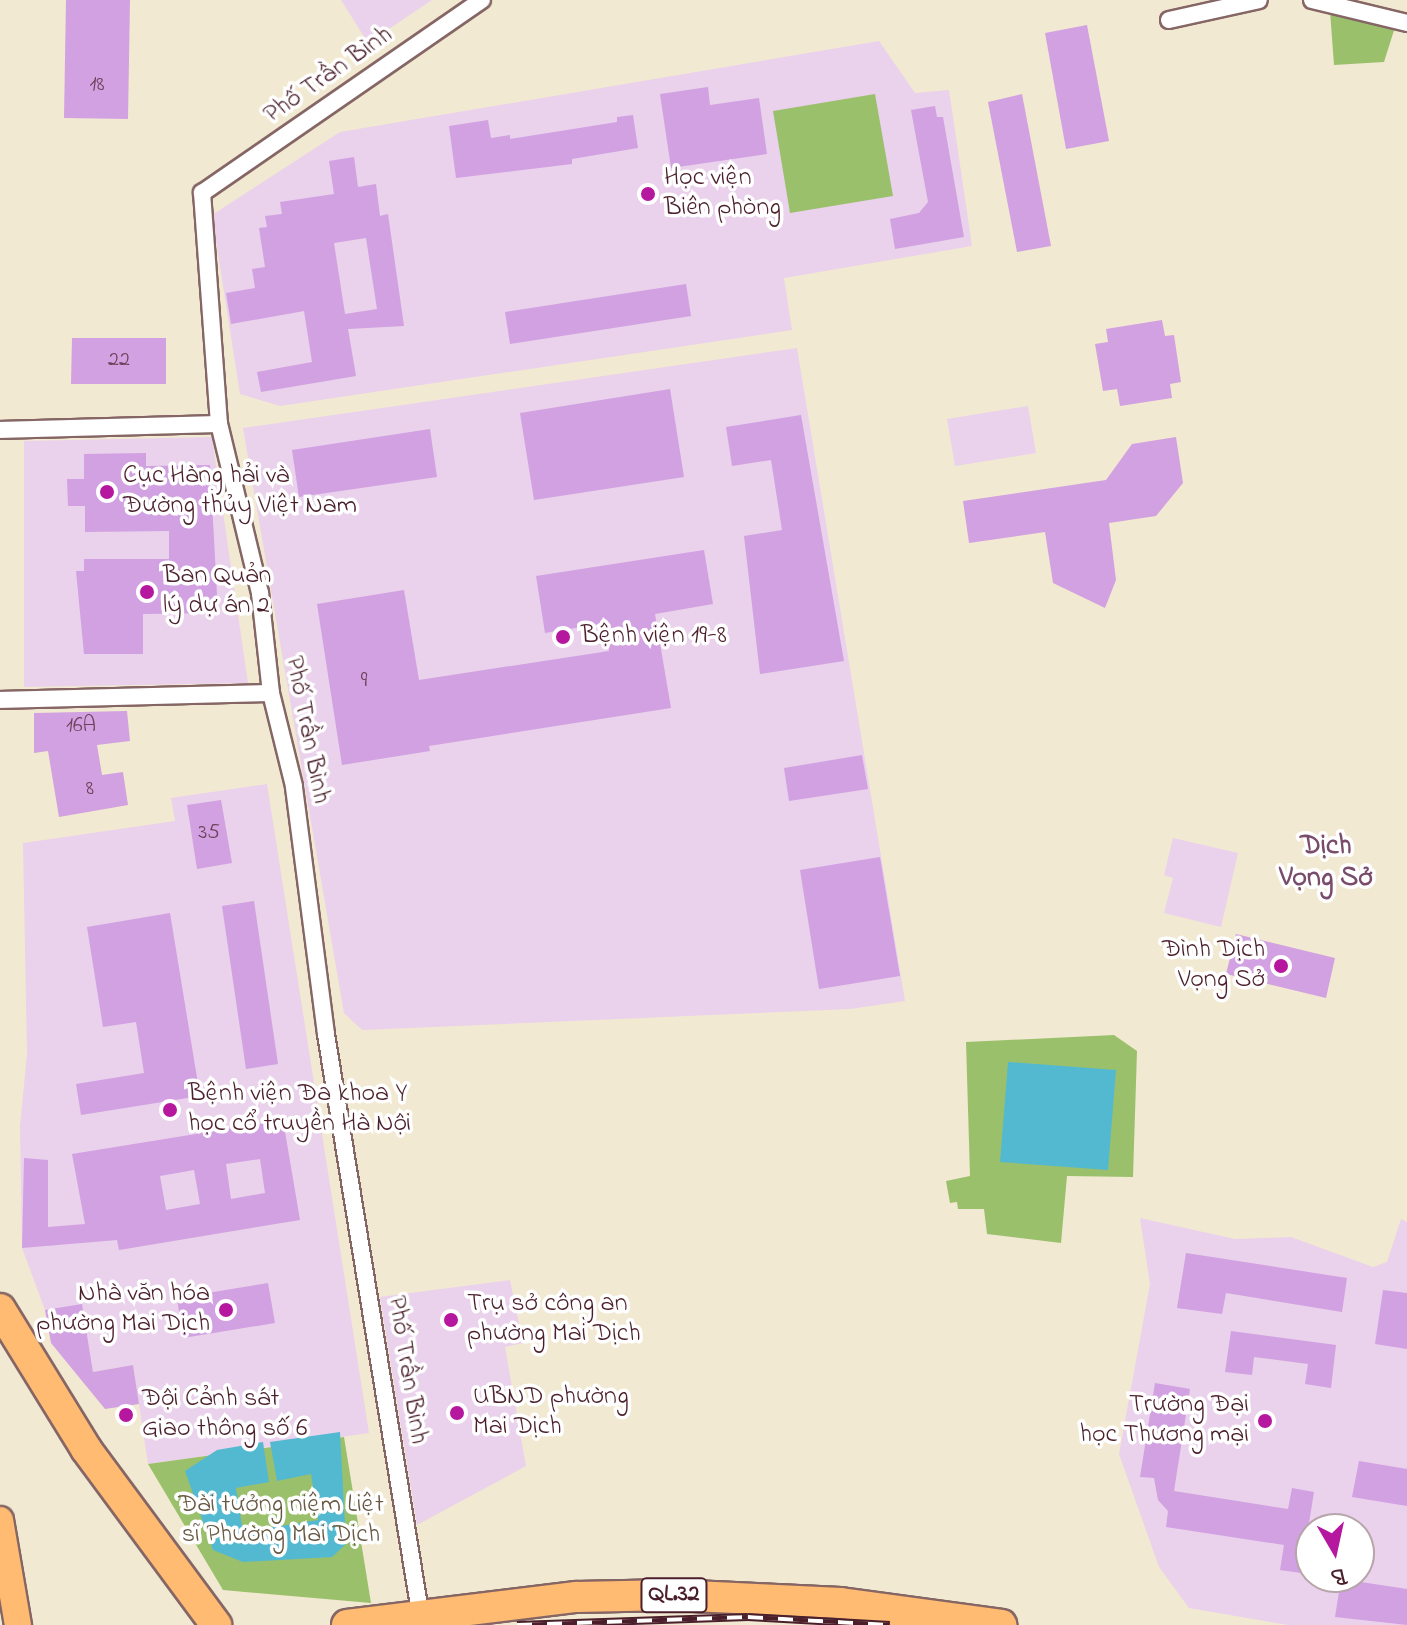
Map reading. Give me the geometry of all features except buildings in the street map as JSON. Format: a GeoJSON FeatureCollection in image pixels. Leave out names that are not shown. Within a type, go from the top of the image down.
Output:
{"type":"FeatureCollection","features":[{"type":"Feature","properties":{"kind":"highway"},"geometry":{"type":"LineString","coordinates":[[0,1309],[86,1449],[216,1625]]}},
{"type":"Feature","properties":{"kind":"highway","name":"QL.32"},"geometry":{"type":"LineString","coordinates":[[347,1625],[420,1612],[576,1597],[672,1595],[841,1603],[1001,1625]]}},
{"type":"Feature","properties":{"kind":"main road"},"geometry":{"type":"LineString","coordinates":[[1,1533],[18,1625]]}},
{"type":"Feature","properties":{"kind":"street","name":"Phố Trần Bình"},"geometry":{"type":"LineString","coordinates":[[420,1612],[326,1034],[301,826],[271,693],[260,593],[219,424],[202,193],[482,0]]}},
{"type":"Feature","properties":{"kind":"street"},"geometry":{"type":"LineString","coordinates":[[1169,20],[1259,0]]}},
{"type":"Feature","properties":{"kind":"street"},"geometry":{"type":"LineString","coordinates":[[1312,0],[1407,23]]}},
{"type":"Feature","properties":{"kind":"street"},"geometry":{"type":"LineString","coordinates":[[1361,0],[1407,12]]}},
{"type":"Feature","properties":{"kind":"street"},"geometry":{"type":"LineString","coordinates":[[0,430],[219,424]]}},
{"type":"Feature","properties":{"kind":"street"},"geometry":{"type":"LineString","coordinates":[[0,700],[271,693]]}},
{"type":"Feature","properties":{"kind":"shaded area"},"geometry":{"type":"Polygon","coordinates":[[[341,0],[432,0],[368,43],[341,0]]]}},
{"type":"Feature","properties":{"kind":"shaded area","name":"Học viện Biên phòng"},"geometry":{"type":"Polygon","coordinates":[[[879,41],[915,93],[949,90],[972,246],[784,278],[792,330],[280,406],[240,394],[212,215],[340,132],[879,41]]]}},
{"type":"Feature","properties":{"kind":"shaded area","name":"Bệnh viện 19-8"},"geometry":{"type":"Polygon","coordinates":[[[797,348],[905,1001],[850,1009],[362,1030],[344,1013],[243,428],[797,348]]]}},
{"type":"Feature","properties":{"kind":"shaded area"},"geometry":{"type":"Polygon","coordinates":[[[1028,406],[1036,453],[955,466],[947,419],[1028,406]]]}},
{"type":"Feature","properties":{"kind":"shaded area"},"geometry":{"type":"Polygon","coordinates":[[[212,437],[248,683],[24,687],[24,441],[212,437]]]}},
{"type":"Feature","properties":{"kind":"shaded area","name":"Bệnh viện Đa khoa Y học cổ truyền Hà Nội"},"geometry":{"type":"Polygon","coordinates":[[[267,784],[369,1433],[148,1464],[133,1365],[93,1372],[82,1305],[45,1310],[22,1248],[20,1126],[27,1054],[23,843],[175,821],[171,798],[267,784]]]}},
{"type":"Feature","properties":{"kind":"shaded area"},"geometry":{"type":"Polygon","coordinates":[[[1173,838],[1238,853],[1221,927],[1164,913],[1173,878],[1164,875],[1173,838]]]}},
{"type":"Feature","properties":{"kind":"shaded area","name":"Trường Đại học Thương mại"},"geometry":{"type":"Polygon","coordinates":[[[1140,1218],[1235,1239],[1291,1237],[1373,1267],[1387,1262],[1401,1219],[1407,1222],[1407,1625],[1288,1625],[1189,1608],[1159,1567],[1119,1454],[1150,1284],[1140,1218]]]}},
{"type":"Feature","properties":{"kind":"shaded area","name":"UBND phường Mai Dịch"},"geometry":{"type":"Polygon","coordinates":[[[510,1280],[523,1343],[505,1347],[526,1466],[417,1525],[380,1297],[510,1280]]]}},
{"type":"Feature","properties":{"kind":"green space"},"geometry":{"type":"Polygon","coordinates":[[[1330,11],[1396,24],[1384,62],[1334,65],[1330,11]]]}},
{"type":"Feature","properties":{"kind":"green space"},"geometry":{"type":"Polygon","coordinates":[[[875,94],[893,196],[790,213],[773,111],[875,94]]]}},
{"type":"Feature","properties":{"kind":"green space"},"geometry":{"type":"Polygon","coordinates":[[[1114,1035],[1137,1051],[1133,1177],[1067,1176],[1061,1243],[987,1234],[984,1209],[958,1209],[957,1202],[950,1203],[946,1181],[970,1176],[966,1042],[1114,1035]]]}},
{"type":"Feature","properties":{"kind":"green space","name":"Đài tưởng niệm Liệt sĩ Phường Mai Dịch"},"geometry":{"type":"Polygon","coordinates":[[[344,1437],[371,1603],[223,1590],[148,1464],[344,1437]]]}},
{"type":"Feature","properties":{"kind":"water"},"geometry":{"type":"Polygon","coordinates":[[[1008,1062],[1116,1070],[1108,1170],[1000,1162],[1008,1062]]]}},
{"type":"Feature","properties":{"kind":"water"},"geometry":{"type":"Polygon","coordinates":[[[340,1432],[346,1544],[332,1557],[243,1562],[213,1550],[185,1471],[217,1450],[263,1442],[269,1482],[236,1488],[243,1532],[318,1520],[311,1474],[277,1481],[270,1442],[340,1432]]]}},
{"type":"Feature","properties":{"kind":"railway"},"geometry":{"type":"LineString","coordinates":[[517,1625],[748,1617],[890,1625]]}},
{"type":"Feature","properties":{"kind":"place","name":"Học viện Biên phòng"},"geometry":{"type":"Point","coordinates":[648,194]}},
{"type":"Feature","properties":{"kind":"place","name":"Cục Hàng hải và Đường thủy Việt Nam"},"geometry":{"type":"Point","coordinates":[107,492]}},
{"type":"Feature","properties":{"kind":"place","name":"Ban Quản lý dự án 2"},"geometry":{"type":"Point","coordinates":[147,592]}},
{"type":"Feature","properties":{"kind":"place","name":"Bệnh viện 19-8"},"geometry":{"type":"Point","coordinates":[563,637]}},
{"type":"Feature","properties":{"kind":"place","name":"Đình Dịch Vọng Sở"},"geometry":{"type":"Point","coordinates":[1281,966]}},
{"type":"Feature","properties":{"kind":"place","name":"Bệnh viện Đa khoa Y học cổ truyền Hà Nội"},"geometry":{"type":"Point","coordinates":[170,1110]}},
{"type":"Feature","properties":{"kind":"place","name":"Nhà văn hóa phường Mai Dịch"},"geometry":{"type":"Point","coordinates":[226,1310]}},
{"type":"Feature","properties":{"kind":"place","name":"Trụ sở công an phường Mai Dịch"},"geometry":{"type":"Point","coordinates":[451,1320]}},
{"type":"Feature","properties":{"kind":"place","name":"UBND phường Mai Dịch"},"geometry":{"type":"Point","coordinates":[457,1413]}},
{"type":"Feature","properties":{"kind":"place","name":"Đội Cảnh sát Giao thông số 6"},"geometry":{"type":"Point","coordinates":[126,1415]}},
{"type":"Feature","properties":{"kind":"place","name":"Trường Đại học Thương mại"},"geometry":{"type":"Point","coordinates":[1265,1421]}},
{"type":"Feature","properties":{"kind":"district","name":"Dịch Vọng Sở"},"geometry":{"type":"Point","coordinates":[1326,863]}}]}
